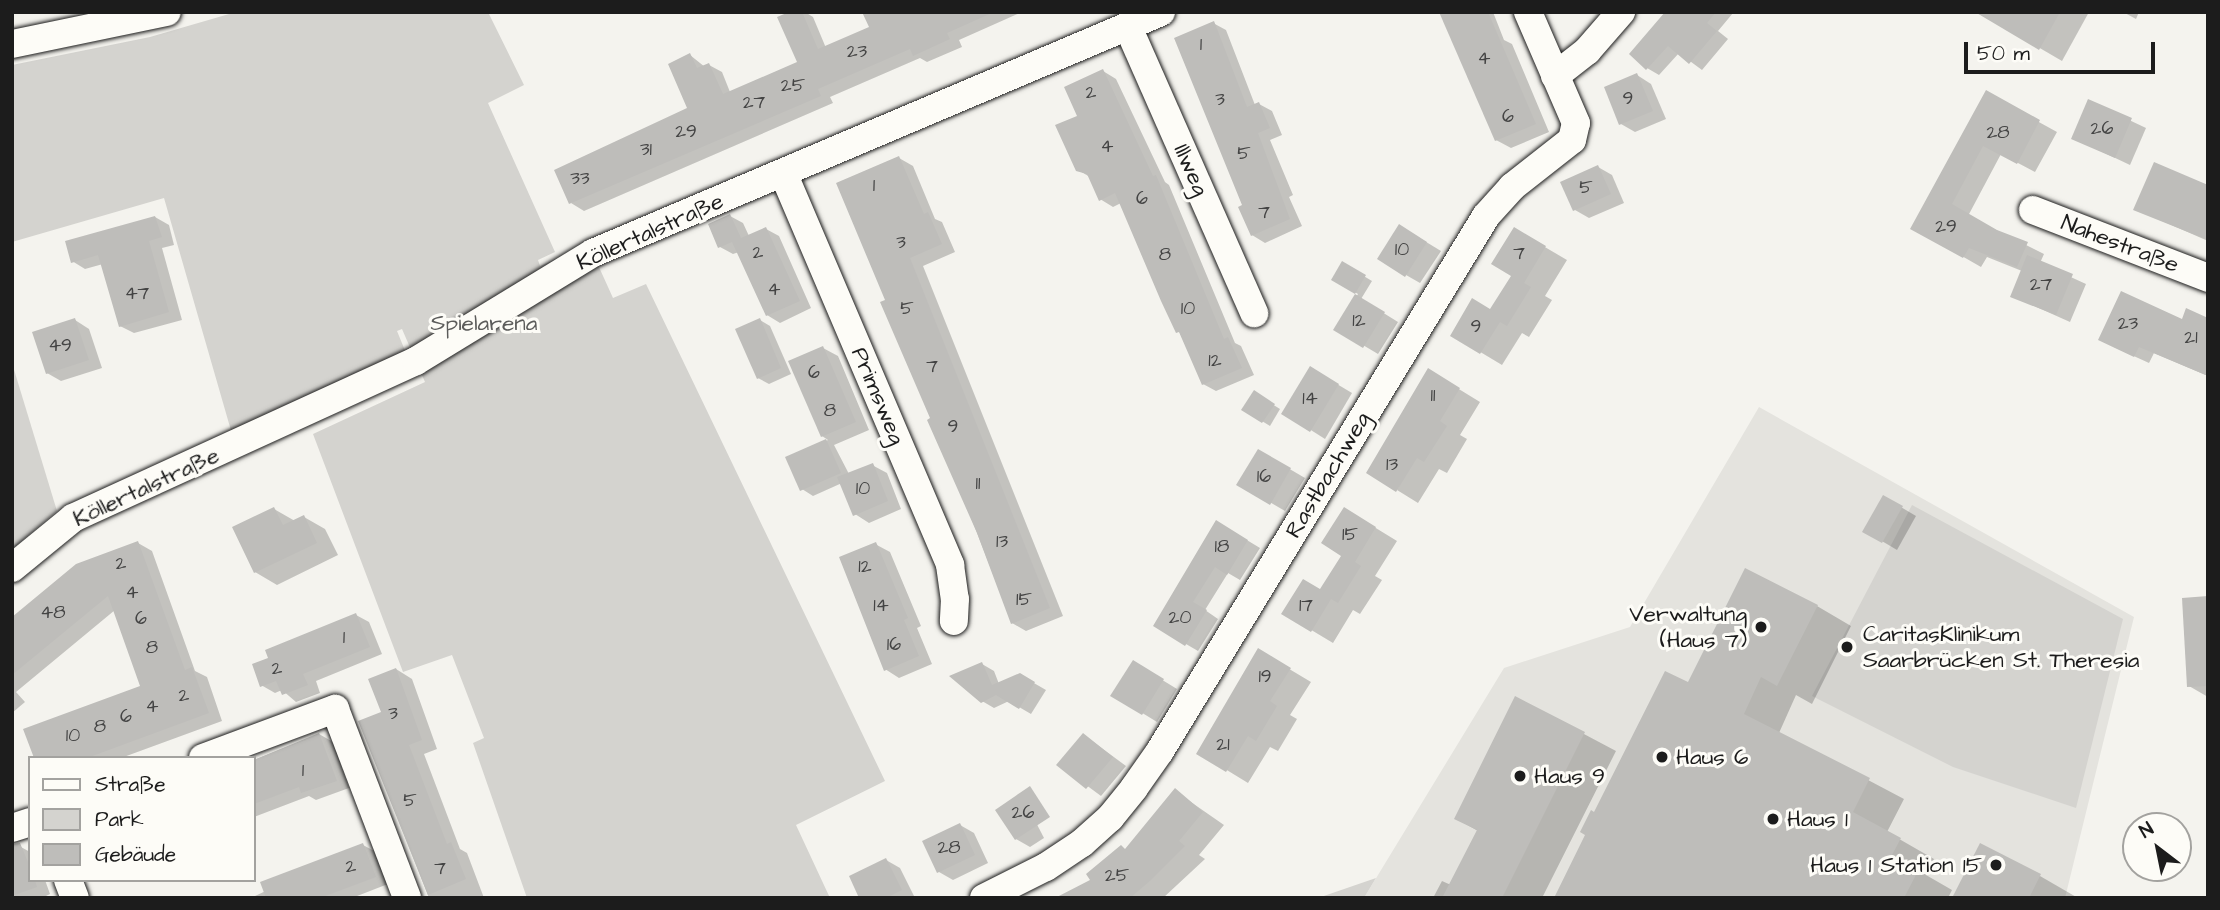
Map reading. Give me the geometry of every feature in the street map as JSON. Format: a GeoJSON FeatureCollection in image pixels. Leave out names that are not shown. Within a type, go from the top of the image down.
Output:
{"type":"FeatureCollection","features":[{"type":"Feature","properties":{"kind":"street"},"geometry":{"type":"LineString","coordinates":[[12,44],[167,12]]}},
{"type":"Feature","properties":{"kind":"street","name":"Köllertalstraße"},"geometry":{"type":"LineString","coordinates":[[12,568],[73,518],[416,361],[593,253],[784,175],[1161,12]]}},
{"type":"Feature","properties":{"kind":"street","name":"Rastbachweg"},"geometry":{"type":"LineString","coordinates":[[984,898],[1046,867],[1082,844],[1110,818],[1160,751],[1486,216],[1512,187],[1572,140],[1576,123],[1528,12]]}},
{"type":"Feature","properties":{"kind":"street"},"geometry":{"type":"LineString","coordinates":[[1555,76],[1587,51],[1621,12]]}},
{"type":"Feature","properties":{"kind":"street","name":"Illweg"},"geometry":{"type":"LineString","coordinates":[[1128,27],[1254,313]]}},
{"type":"Feature","properties":{"kind":"street","name":"Primsweg"},"geometry":{"type":"LineString","coordinates":[[784,175],[950,565],[955,599],[954,621]]}},
{"type":"Feature","properties":{"kind":"street","name":"Nahestraße"},"geometry":{"type":"LineString","coordinates":[[2033,210],[2208,278]]}},
{"type":"Feature","properties":{"kind":"street"},"geometry":{"type":"LineString","coordinates":[[208,756],[335,709],[405,897]]}},
{"type":"Feature","properties":{"kind":"shaded area","name":"CaritasKlinikum Saarbrücken St. Theresia"},"geometry":{"type":"Polygon","coordinates":[[[1759,407],[2134,617],[2065,898],[1364,898],[1504,668],[1630,627],[1759,407]]]}},
{"type":"Feature","properties":{"kind":"green space","name":"Spielarena"},"geometry":{"type":"Polygon","coordinates":[[[236,12],[488,12],[524,85],[488,103],[555,252],[538,260],[540,266],[589,245],[613,298],[646,284],[885,781],[796,825],[830,898],[527,898],[473,743],[484,738],[452,655],[403,672],[313,434],[425,382],[402,329],[397,331],[406,353],[232,434],[164,198],[12,242],[12,65],[150,37],[236,12]]]}},
{"type":"Feature","properties":{"kind":"green space"},"geometry":{"type":"Polygon","coordinates":[[[12,363],[57,511],[12,549],[12,363]]]}},
{"type":"Feature","properties":{"kind":"green space"},"geometry":{"type":"Polygon","coordinates":[[[1912,505],[2123,619],[2076,808],[1953,767],[1812,696],[1912,505]]]}},
{"type":"Feature","properties":{"kind":"green space"},"geometry":{"type":"Polygon","coordinates":[[[1376,878],[1364,898],[1318,898],[1376,878]]]}},
{"type":"Feature","properties":{"kind":"building"},"geometry":{"type":"Polygon","coordinates":[[[789,12],[802,12],[818,49],[869,27],[862,12],[994,12],[947,33],[950,39],[913,56],[910,49],[818,89],[821,96],[569,204],[554,170],[687,108],[668,64],[690,53],[697,68],[709,63],[723,94],[797,62],[777,17],[789,12]]]}},
{"type":"Feature","properties":{"kind":"building"},"geometry":{"type":"Polygon","coordinates":[[[1439,12],[1488,12],[1536,124],[1495,141],[1439,12]]]}},
{"type":"Feature","properties":{"kind":"building"},"geometry":{"type":"Polygon","coordinates":[[[1665,12],[1716,12],[1707,23],[1717,31],[1689,64],[1668,46],[1646,70],[1629,54],[1665,12]]]}},
{"type":"Feature","properties":{"kind":"building"},"geometry":{"type":"Polygon","coordinates":[[[1975,12],[2060,12],[2039,50],[1975,12]]]}},
{"type":"Feature","properties":{"kind":"building"},"geometry":{"type":"Polygon","coordinates":[[[1214,21],[1247,107],[1259,102],[1270,128],[1258,133],[1290,219],[1251,236],[1238,207],[1242,205],[1174,38],[1214,21]]]}},
{"type":"Feature","properties":{"kind":"building"},"geometry":{"type":"Polygon","coordinates":[[[1103,69],[1153,176],[1156,175],[1224,339],[1228,337],[1242,368],[1202,385],[1179,332],[1176,333],[1161,301],[1115,193],[1099,201],[1087,174],[1076,171],[1055,125],[1077,116],[1064,87],[1103,69]]]}},
{"type":"Feature","properties":{"kind":"building"},"geometry":{"type":"Polygon","coordinates":[[[1637,73],[1653,111],[1619,125],[1604,87],[1637,73]]]}},
{"type":"Feature","properties":{"kind":"building"},"geometry":{"type":"Polygon","coordinates":[[[1986,90],[2040,120],[2017,164],[1983,146],[1952,204],[1997,230],[2028,242],[2017,267],[1969,248],[1963,258],[1910,229],[1986,90]]]}},
{"type":"Feature","properties":{"kind":"building"},"geometry":{"type":"Polygon","coordinates":[[[2088,99],[2132,118],[2115,158],[2071,139],[2088,99]]]}},
{"type":"Feature","properties":{"kind":"building"},"geometry":{"type":"Polygon","coordinates":[[[899,156],[924,214],[928,212],[942,244],[910,258],[1050,608],[1011,624],[977,533],[927,420],[930,418],[880,302],[885,300],[836,183],[899,156]]]}},
{"type":"Feature","properties":{"kind":"building"},"geometry":{"type":"Polygon","coordinates":[[[2154,162],[2208,185],[2208,240],[2133,210],[2154,162]]]}},
{"type":"Feature","properties":{"kind":"building"},"geometry":{"type":"Polygon","coordinates":[[[1598,165],[1611,194],[1573,211],[1560,182],[1598,165]]]}},
{"type":"Feature","properties":{"kind":"building"},"geometry":{"type":"Polygon","coordinates":[[[730,214],[741,238],[766,227],[800,301],[766,316],[732,242],[718,248],[708,224],[730,214]]]}},
{"type":"Feature","properties":{"kind":"building"},"geometry":{"type":"Polygon","coordinates":[[[155,216],[162,237],[149,241],[169,312],[119,327],[98,255],[71,263],[65,241],[155,216]]]}},
{"type":"Feature","properties":{"kind":"building"},"geometry":{"type":"Polygon","coordinates":[[[1399,224],[1427,242],[1405,277],[1377,259],[1399,224]]]}},
{"type":"Feature","properties":{"kind":"building"},"geometry":{"type":"Polygon","coordinates":[[[1514,227],[1546,246],[1524,283],[1531,287],[1507,326],[1500,322],[1480,354],[1450,336],[1472,298],[1490,309],[1511,276],[1491,264],[1514,227]]]}},
{"type":"Feature","properties":{"kind":"building"},"geometry":{"type":"Polygon","coordinates":[[[2027,255],[2073,274],[2056,315],[2010,297],[2027,255]]]}},
{"type":"Feature","properties":{"kind":"building"},"geometry":{"type":"Polygon","coordinates":[[[1342,261],[1366,275],[1355,294],[1331,280],[1342,261]]]}},
{"type":"Feature","properties":{"kind":"building"},"geometry":{"type":"Polygon","coordinates":[[[2121,291],[2182,319],[2186,308],[2208,318],[2208,376],[2139,347],[2134,357],[2098,340],[2121,291]]]}},
{"type":"Feature","properties":{"kind":"building"},"geometry":{"type":"Polygon","coordinates":[[[1355,294],[1385,312],[1363,348],[1333,330],[1355,294]]]}},
{"type":"Feature","properties":{"kind":"building"},"geometry":{"type":"Polygon","coordinates":[[[75,318],[89,360],[46,374],[32,332],[75,318]]]}},
{"type":"Feature","properties":{"kind":"building"},"geometry":{"type":"Polygon","coordinates":[[[760,318],[781,368],[757,379],[735,329],[760,318]]]}},
{"type":"Feature","properties":{"kind":"building"},"geometry":{"type":"Polygon","coordinates":[[[823,346],[856,422],[821,437],[788,361],[823,346]]]}},
{"type":"Feature","properties":{"kind":"building"},"geometry":{"type":"Polygon","coordinates":[[[1310,366],[1339,384],[1310,432],[1281,414],[1310,366]]]}},
{"type":"Feature","properties":{"kind":"building"},"geometry":{"type":"Polygon","coordinates":[[[1428,368],[1460,388],[1440,421],[1447,426],[1424,462],[1417,458],[1396,492],[1366,473],[1428,368]]]}},
{"type":"Feature","properties":{"kind":"building"},"geometry":{"type":"Polygon","coordinates":[[[1254,390],[1275,404],[1262,423],[1241,410],[1254,390]]]}},
{"type":"Feature","properties":{"kind":"building"},"geometry":{"type":"Polygon","coordinates":[[[826,439],[841,473],[800,491],[785,457],[826,439]]]}},
{"type":"Feature","properties":{"kind":"building"},"geometry":{"type":"Polygon","coordinates":[[[1258,449],[1291,468],[1270,505],[1236,485],[1258,449]]]}},
{"type":"Feature","properties":{"kind":"building"},"geometry":{"type":"Polygon","coordinates":[[[873,463],[888,501],[853,516],[837,477],[873,463]]]}},
{"type":"Feature","properties":{"kind":"building"},"geometry":{"type":"Polygon","coordinates":[[[1883,495],[1903,506],[1882,543],[1862,532],[1883,495]]]}},
{"type":"Feature","properties":{"kind":"building"},"geometry":{"type":"Polygon","coordinates":[[[274,507],[283,525],[304,515],[317,543],[254,573],[232,527],[274,507]]]}},
{"type":"Feature","properties":{"kind":"building"},"geometry":{"type":"Polygon","coordinates":[[[1344,507],[1376,527],[1355,562],[1361,566],[1338,603],[1331,599],[1311,632],[1281,614],[1303,579],[1320,589],[1341,556],[1321,543],[1344,507]]]}},
{"type":"Feature","properties":{"kind":"building"},"geometry":{"type":"Polygon","coordinates":[[[1216,520],[1248,540],[1227,575],[1215,567],[1193,602],[1207,610],[1185,646],[1153,626],[1216,520]]]}},
{"type":"Feature","properties":{"kind":"building"},"geometry":{"type":"Polygon","coordinates":[[[138,541],[185,670],[192,667],[209,713],[92,756],[33,756],[23,729],[140,686],[108,596],[12,675],[12,617],[76,564],[138,541]]]}},
{"type":"Feature","properties":{"kind":"building"},"geometry":{"type":"Polygon","coordinates":[[[876,542],[908,618],[904,620],[919,656],[884,671],[839,557],[876,542]]]}},
{"type":"Feature","properties":{"kind":"building"},"geometry":{"type":"Polygon","coordinates":[[[1745,568],[1818,605],[1777,686],[1761,677],[1744,714],[1870,778],[1853,812],[1901,838],[1892,855],[1919,869],[1904,898],[1554,898],[1585,835],[1580,832],[1591,810],[1594,812],[1665,671],[1688,682],[1745,568]]]}},
{"type":"Feature","properties":{"kind":"building"},"geometry":{"type":"Polygon","coordinates":[[[2208,596],[2208,686],[2187,687],[2182,598],[2208,596]]]}},
{"type":"Feature","properties":{"kind":"building"},"geometry":{"type":"Polygon","coordinates":[[[356,613],[370,647],[303,674],[308,685],[282,695],[276,681],[260,687],[252,664],[268,658],[265,650],[356,613]]]}},
{"type":"Feature","properties":{"kind":"building"},"geometry":{"type":"Polygon","coordinates":[[[1258,648],[1291,668],[1270,701],[1277,706],[1256,741],[1248,736],[1226,772],[1196,754],[1258,648]]]}},
{"type":"Feature","properties":{"kind":"building"},"geometry":{"type":"Polygon","coordinates":[[[1133,660],[1164,679],[1142,715],[1110,696],[1133,660]]]}},
{"type":"Feature","properties":{"kind":"building"},"geometry":{"type":"Polygon","coordinates":[[[982,662],[992,685],[1020,673],[1035,682],[1019,709],[996,695],[981,703],[949,676],[982,662]]]}},
{"type":"Feature","properties":{"kind":"building"},"geometry":{"type":"Polygon","coordinates":[[[396,668],[422,740],[409,745],[447,844],[451,842],[466,879],[428,895],[358,721],[381,712],[368,679],[396,668]]]}},
{"type":"Feature","properties":{"kind":"building","name":"Haus 9"},"geometry":{"type":"Polygon","coordinates":[[[1515,696],[1585,732],[1502,898],[1442,898],[1477,830],[1454,819],[1515,696]]]}},
{"type":"Feature","properties":{"kind":"building"},"geometry":{"type":"Polygon","coordinates":[[[319,733],[337,781],[301,793],[299,787],[256,803],[256,759],[319,733]]]}},
{"type":"Feature","properties":{"kind":"building"},"geometry":{"type":"Polygon","coordinates":[[[1083,733],[1113,757],[1086,789],[1056,765],[1083,733]]]}},
{"type":"Feature","properties":{"kind":"building"},"geometry":{"type":"Polygon","coordinates":[[[1030,786],[1050,817],[1015,840],[995,810],[1030,786]]]}},
{"type":"Feature","properties":{"kind":"building"},"geometry":{"type":"Polygon","coordinates":[[[1175,788],[1203,812],[1179,841],[1185,846],[1151,880],[1130,898],[1055,898],[1090,880],[1086,874],[1121,845],[1125,849],[1175,788]]]}},
{"type":"Feature","properties":{"kind":"building"},"geometry":{"type":"Polygon","coordinates":[[[960,823],[975,855],[937,873],[922,841],[960,823]]]}},
{"type":"Feature","properties":{"kind":"building"},"geometry":{"type":"Polygon","coordinates":[[[20,843],[28,862],[28,882],[36,882],[37,887],[12,896],[12,844],[20,843]]]}},
{"type":"Feature","properties":{"kind":"building"},"geometry":{"type":"Polygon","coordinates":[[[363,843],[376,877],[320,898],[266,898],[260,882],[363,843]]]}},
{"type":"Feature","properties":{"kind":"building","name":"Haus 1 Station 15"},"geometry":{"type":"Polygon","coordinates":[[[1980,843],[2041,874],[2029,898],[1952,898],[1980,843]]]}},
{"type":"Feature","properties":{"kind":"building"},"geometry":{"type":"Polygon","coordinates":[[[886,858],[902,890],[886,898],[859,898],[849,876],[886,858]]]}},
{"type":"Feature","properties":{"kind":"place","name":"Verwaltung (Haus 7)"},"geometry":{"type":"Point","coordinates":[1761,627]}},
{"type":"Feature","properties":{"kind":"place","name":"CaritasKlinikum Saarbrücken St. Theresia"},"geometry":{"type":"Point","coordinates":[1847,647]}},
{"type":"Feature","properties":{"kind":"place","name":"Haus 6"},"geometry":{"type":"Point","coordinates":[1662,757]}},
{"type":"Feature","properties":{"kind":"place","name":"Haus 9"},"geometry":{"type":"Point","coordinates":[1520,776]}},
{"type":"Feature","properties":{"kind":"place","name":"Haus 1"},"geometry":{"type":"Point","coordinates":[1773,819]}},
{"type":"Feature","properties":{"kind":"place","name":"Haus 1 Station 15"},"geometry":{"type":"Point","coordinates":[1996,865]}}]}
